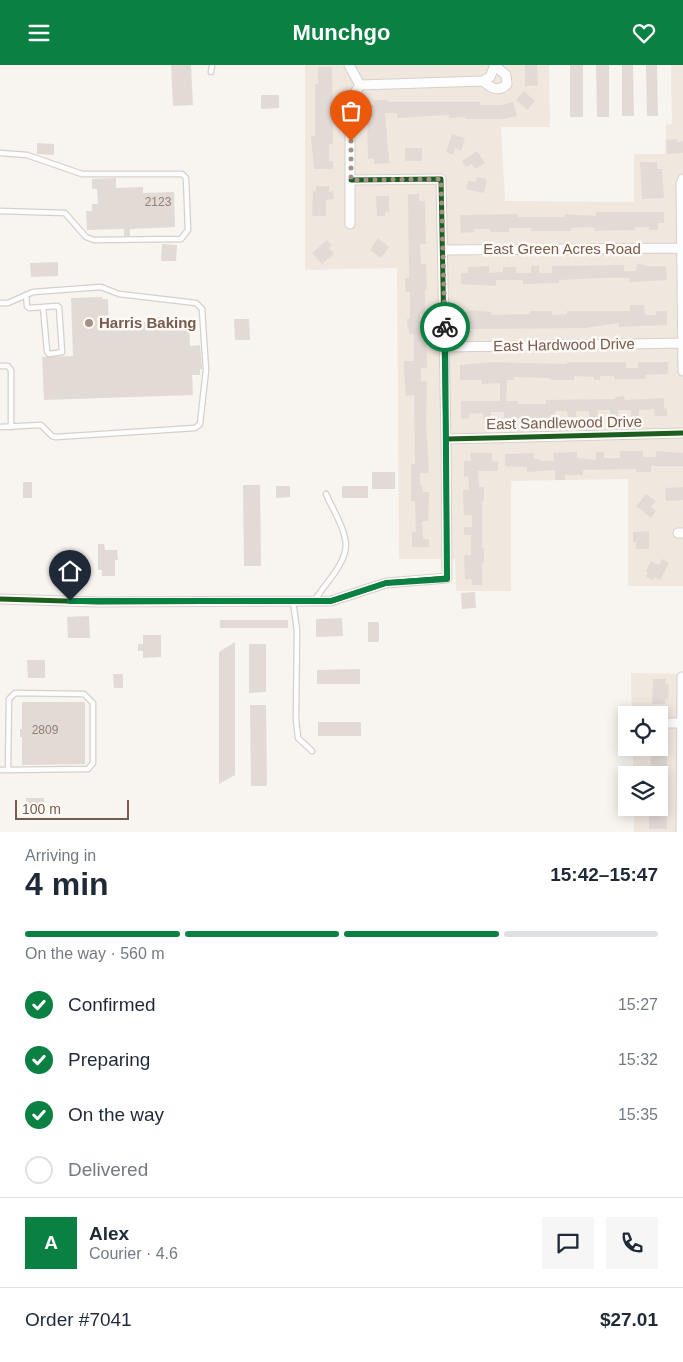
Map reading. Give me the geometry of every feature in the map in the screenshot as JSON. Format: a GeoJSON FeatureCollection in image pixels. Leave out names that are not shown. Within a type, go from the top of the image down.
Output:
{"type":"FeatureCollection","features":[{"type":"Feature","properties":{"kind":"street"},"geometry":{"type":"LineString","coordinates":[[349,65],[360,85]]}},
{"type":"Feature","properties":{"kind":"street"},"geometry":{"type":"LineString","coordinates":[[495,65],[506,75],[507,85],[500,89],[494,89],[487,79],[495,65]]}},
{"type":"Feature","properties":{"kind":"street"},"geometry":{"type":"LineString","coordinates":[[360,85],[487,79]]}},
{"type":"Feature","properties":{"kind":"street"},"geometry":{"type":"LineString","coordinates":[[350,224],[350,101],[360,85]]}},
{"type":"Feature","properties":{"kind":"street"},"geometry":{"type":"LineString","coordinates":[[0,599],[98,602],[331,601],[386,583],[447,579],[441,179],[351,180]]}},
{"type":"Feature","properties":{"kind":"street"},"geometry":{"type":"LineString","coordinates":[[683,179],[681,184],[683,371]]}},
{"type":"Feature","properties":{"kind":"street","name":"East Green Acres Road"},"geometry":{"type":"LineString","coordinates":[[443,250],[681,248]]}},
{"type":"Feature","properties":{"kind":"street","name":"East Hardwood Drive"},"geometry":{"type":"LineString","coordinates":[[445,347],[682,343]]}},
{"type":"Feature","properties":{"kind":"street","name":"East Sandlewood Drive"},"geometry":{"type":"LineString","coordinates":[[446,439],[683,433]]}},
{"type":"Feature","properties":{"kind":"street"},"geometry":{"type":"LineString","coordinates":[[681,832],[682,677]]}},
{"type":"Feature","properties":{"kind":"street"},"geometry":{"type":"LineString","coordinates":[[668,723],[683,723]]}},
{"type":"Feature","properties":{"kind":"lane"},"geometry":{"type":"LineString","coordinates":[[211,72],[212,65]]}},
{"type":"Feature","properties":{"kind":"lane"},"geometry":{"type":"LineString","coordinates":[[0,153],[28,155],[82,174],[182,174],[186,178],[188,229],[181,239],[94,240],[86,237],[65,213],[0,211]]}},
{"type":"Feature","properties":{"kind":"lane"},"geometry":{"type":"LineString","coordinates":[[0,303],[8,303],[33,292],[101,287],[120,294],[196,303],[200,306],[206,370],[200,424],[195,428],[56,437],[41,425],[0,427]]}},
{"type":"Feature","properties":{"kind":"lane"},"geometry":{"type":"LineString","coordinates":[[26,295],[28,307],[57,306],[60,309],[62,352],[49,353],[46,351],[43,307]]}},
{"type":"Feature","properties":{"kind":"lane"},"geometry":{"type":"LineString","coordinates":[[0,366],[8,366],[11,370],[11,427]]}},
{"type":"Feature","properties":{"kind":"lane"},"geometry":{"type":"LineString","coordinates":[[314,601],[339,566],[346,546],[346,538],[326,494]]}},
{"type":"Feature","properties":{"kind":"lane"},"geometry":{"type":"LineString","coordinates":[[293,602],[297,630],[296,719],[298,738],[312,751]]}},
{"type":"Feature","properties":{"kind":"lane"},"geometry":{"type":"LineString","coordinates":[[0,770],[8,770],[88,769],[93,763],[93,703],[84,694],[15,693],[9,699],[8,770]]}},
{"type":"Feature","properties":{"kind":"shaded area"},"geometry":{"type":"Polygon","coordinates":[[[305,65],[549,65],[550,127],[501,127],[505,201],[634,202],[634,154],[665,154],[666,125],[672,124],[671,65],[683,65],[683,586],[628,586],[628,479],[511,481],[511,591],[456,591],[455,559],[399,559],[397,268],[305,270],[305,65]]]}},
{"type":"Feature","properties":{"kind":"shaded area"},"geometry":{"type":"Polygon","coordinates":[[[631,673],[683,674],[683,832],[634,832],[634,816],[668,816],[668,766],[633,766],[633,756],[668,756],[668,706],[632,706],[631,673]]]}},
{"type":"Feature","properties":{"kind":"building"},"geometry":{"type":"Polygon","coordinates":[[[171,65],[191,65],[193,105],[173,106],[171,65]]]}},
{"type":"Feature","properties":{"kind":"building"},"geometry":{"type":"Polygon","coordinates":[[[525,65],[537,65],[538,86],[525,86],[525,65]]]}},
{"type":"Feature","properties":{"kind":"building"},"geometry":{"type":"Polygon","coordinates":[[[570,65],[583,65],[583,117],[570,117],[570,65]]]}},
{"type":"Feature","properties":{"kind":"building"},"geometry":{"type":"Polygon","coordinates":[[[596,65],[609,65],[609,117],[597,117],[596,65]]]}},
{"type":"Feature","properties":{"kind":"building"},"geometry":{"type":"Polygon","coordinates":[[[622,65],[633,65],[634,116],[622,116],[622,65]]]}},
{"type":"Feature","properties":{"kind":"building"},"geometry":{"type":"Polygon","coordinates":[[[646,65],[657,65],[658,116],[647,116],[646,65]]]}},
{"type":"Feature","properties":{"kind":"building"},"geometry":{"type":"Polygon","coordinates":[[[318,67],[332,67],[333,144],[329,144],[329,161],[333,161],[333,169],[314,169],[311,136],[315,136],[315,84],[318,84],[318,67]]]}},
{"type":"Feature","properties":{"kind":"building"},"geometry":{"type":"Polygon","coordinates":[[[524,91],[535,101],[527,110],[516,100],[524,91]]]}},
{"type":"Feature","properties":{"kind":"building"},"geometry":{"type":"Polygon","coordinates":[[[261,95],[279,95],[279,108],[261,109],[261,95]]]}},
{"type":"Feature","properties":{"kind":"building"},"geometry":{"type":"Polygon","coordinates":[[[374,100],[388,100],[388,102],[480,102],[480,105],[501,105],[513,102],[517,116],[504,119],[449,118],[449,115],[397,118],[397,113],[385,113],[389,163],[374,164],[374,158],[368,159],[367,105],[374,105],[374,100]]]}},
{"type":"Feature","properties":{"kind":"building"},"geometry":{"type":"Polygon","coordinates":[[[452,134],[465,138],[461,151],[455,148],[453,155],[446,152],[452,134]]]}},
{"type":"Feature","properties":{"kind":"building"},"geometry":{"type":"Polygon","coordinates":[[[677,139],[677,142],[683,141],[683,153],[667,154],[666,140],[677,139]]]}},
{"type":"Feature","properties":{"kind":"building"},"geometry":{"type":"Polygon","coordinates":[[[37,143],[54,144],[54,155],[37,154],[37,143]]]}},
{"type":"Feature","properties":{"kind":"building"},"geometry":{"type":"Polygon","coordinates":[[[405,148],[422,148],[422,161],[405,161],[405,148]]]}},
{"type":"Feature","properties":{"kind":"building"},"geometry":{"type":"Polygon","coordinates":[[[477,151],[485,163],[475,169],[472,164],[466,167],[462,161],[477,151]]]}},
{"type":"Feature","properties":{"kind":"building"},"geometry":{"type":"Polygon","coordinates":[[[640,162],[657,162],[657,169],[662,169],[664,198],[642,199],[640,162]]]}},
{"type":"Feature","properties":{"kind":"building"},"geometry":{"type":"Polygon","coordinates":[[[477,177],[487,179],[484,193],[466,189],[468,181],[476,182],[477,177]]]}},
{"type":"Feature","properties":{"kind":"building"},"geometry":{"type":"Polygon","coordinates":[[[116,178],[116,188],[143,187],[143,193],[174,192],[175,227],[130,229],[130,236],[124,236],[124,229],[87,230],[86,211],[92,211],[92,204],[98,204],[97,189],[92,189],[92,179],[116,178]]]}},
{"type":"Feature","properties":{"kind":"building"},"geometry":{"type":"Polygon","coordinates":[[[316,186],[329,186],[329,192],[333,191],[334,199],[326,200],[326,216],[312,216],[313,191],[316,191],[316,186]]]}},
{"type":"Feature","properties":{"kind":"building"},"geometry":{"type":"Polygon","coordinates":[[[408,194],[419,194],[419,201],[425,201],[426,244],[420,244],[421,264],[426,264],[427,289],[425,289],[425,314],[420,314],[420,326],[426,325],[427,368],[421,368],[421,381],[427,381],[426,423],[429,473],[420,473],[420,485],[422,485],[423,492],[429,492],[428,521],[422,521],[423,539],[429,539],[429,547],[412,547],[412,532],[416,532],[415,501],[411,501],[411,464],[415,464],[414,395],[406,396],[404,374],[404,361],[414,361],[414,334],[409,334],[407,319],[410,319],[410,292],[406,292],[405,278],[409,278],[408,194]]]}},
{"type":"Feature","properties":{"kind":"building"},"geometry":{"type":"Polygon","coordinates":[[[376,196],[389,196],[389,212],[385,212],[385,216],[377,216],[376,196]]]}},
{"type":"Feature","properties":{"kind":"building"},"geometry":{"type":"Polygon","coordinates":[[[596,212],[664,212],[664,223],[658,223],[658,230],[649,230],[649,227],[635,227],[635,230],[594,231],[595,228],[586,227],[571,228],[571,231],[531,231],[531,228],[509,228],[509,232],[490,232],[490,229],[474,229],[474,232],[461,233],[460,215],[518,214],[518,217],[565,217],[565,214],[596,216],[596,212]]]}},
{"type":"Feature","properties":{"kind":"building"},"geometry":{"type":"Polygon","coordinates":[[[378,238],[389,247],[381,258],[370,250],[378,238]]]}},
{"type":"Feature","properties":{"kind":"building"},"geometry":{"type":"Polygon","coordinates":[[[327,240],[332,246],[329,248],[334,254],[322,264],[312,253],[327,240]]]}},
{"type":"Feature","properties":{"kind":"building"},"geometry":{"type":"Polygon","coordinates":[[[162,244],[177,245],[176,261],[161,261],[162,244]]]}},
{"type":"Feature","properties":{"kind":"building"},"geometry":{"type":"Polygon","coordinates":[[[58,262],[58,276],[31,277],[30,263],[58,262]]]}},
{"type":"Feature","properties":{"kind":"building"},"geometry":{"type":"Polygon","coordinates":[[[637,264],[666,266],[667,280],[629,282],[630,278],[603,278],[559,280],[559,283],[523,284],[523,280],[496,280],[496,286],[461,284],[461,273],[468,273],[468,267],[489,266],[489,273],[503,272],[503,267],[516,267],[516,273],[531,273],[531,266],[539,266],[539,273],[552,273],[552,266],[624,265],[624,271],[636,271],[637,264]]]}},
{"type":"Feature","properties":{"kind":"building"},"geometry":{"type":"Polygon","coordinates":[[[102,297],[102,299],[108,299],[109,326],[142,325],[142,322],[150,321],[150,317],[160,317],[160,323],[189,322],[190,346],[200,345],[202,369],[200,369],[200,375],[192,375],[193,395],[44,400],[42,357],[73,356],[71,298],[102,297]]]}},
{"type":"Feature","properties":{"kind":"building"},"geometry":{"type":"Polygon","coordinates":[[[630,305],[644,305],[645,315],[656,315],[656,311],[667,311],[667,325],[619,327],[619,323],[585,328],[476,329],[471,329],[471,326],[461,326],[462,312],[466,312],[466,310],[491,312],[491,315],[530,314],[530,311],[552,311],[552,315],[567,314],[567,311],[630,311],[630,305]]]}},
{"type":"Feature","properties":{"kind":"building"},"geometry":{"type":"Polygon","coordinates":[[[234,319],[249,319],[250,340],[235,340],[234,319]]]}},
{"type":"Feature","properties":{"kind":"building"},"geometry":{"type":"Polygon","coordinates":[[[493,362],[567,364],[567,362],[626,362],[626,368],[638,368],[638,362],[668,362],[668,374],[646,375],[645,379],[615,379],[614,376],[600,376],[600,380],[594,380],[594,377],[574,376],[574,380],[514,377],[514,380],[507,380],[506,401],[518,401],[518,404],[546,404],[546,400],[615,399],[615,397],[624,396],[625,400],[664,398],[664,409],[667,408],[667,416],[655,416],[654,409],[639,410],[639,417],[631,417],[631,410],[618,410],[618,417],[610,417],[610,410],[597,410],[598,417],[589,417],[589,411],[576,411],[576,417],[568,417],[567,411],[555,411],[555,418],[504,418],[504,412],[491,412],[491,419],[483,419],[483,413],[469,414],[469,418],[461,419],[461,401],[500,401],[500,383],[482,384],[482,380],[460,380],[460,365],[493,362]]]}},
{"type":"Feature","properties":{"kind":"building"},"geometry":{"type":"Polygon","coordinates":[[[620,451],[643,451],[643,457],[656,457],[656,451],[683,453],[683,466],[651,466],[651,472],[636,472],[636,469],[583,470],[583,475],[565,475],[565,480],[555,480],[555,470],[527,472],[527,467],[505,466],[505,454],[534,453],[534,459],[554,461],[553,453],[577,452],[577,458],[596,460],[596,452],[604,452],[604,458],[620,458],[620,451]]]}},
{"type":"Feature","properties":{"kind":"building"},"geometry":{"type":"Polygon","coordinates":[[[470,453],[492,453],[492,462],[498,461],[498,471],[478,471],[479,487],[484,487],[484,501],[482,501],[482,548],[484,548],[484,563],[482,563],[482,585],[472,585],[472,579],[465,579],[464,555],[471,555],[471,535],[464,535],[464,527],[472,527],[472,515],[464,515],[463,490],[469,490],[468,476],[464,477],[464,461],[471,461],[470,453]]]}},
{"type":"Feature","properties":{"kind":"building"},"geometry":{"type":"Polygon","coordinates":[[[372,472],[395,472],[395,489],[372,489],[372,472]]]}},
{"type":"Feature","properties":{"kind":"building"},"geometry":{"type":"Polygon","coordinates":[[[23,482],[32,482],[32,498],[23,498],[23,482]]]}},
{"type":"Feature","properties":{"kind":"building"},"geometry":{"type":"Polygon","coordinates":[[[243,485],[260,485],[261,566],[244,566],[243,485]]]}},
{"type":"Feature","properties":{"kind":"building"},"geometry":{"type":"Polygon","coordinates":[[[276,486],[290,486],[290,497],[276,498],[276,486]]]}},
{"type":"Feature","properties":{"kind":"building"},"geometry":{"type":"Polygon","coordinates":[[[342,486],[368,486],[368,498],[342,498],[342,486]]]}},
{"type":"Feature","properties":{"kind":"building"},"geometry":{"type":"Polygon","coordinates":[[[683,487],[683,500],[666,501],[665,488],[683,487]]]}},
{"type":"Feature","properties":{"kind":"building"},"geometry":{"type":"Polygon","coordinates":[[[646,494],[656,501],[651,507],[656,511],[651,518],[636,506],[646,494]]]}},
{"type":"Feature","properties":{"kind":"building"},"geometry":{"type":"Polygon","coordinates":[[[649,531],[649,549],[636,549],[636,542],[633,542],[633,532],[649,531]]]}},
{"type":"Feature","properties":{"kind":"building"},"geometry":{"type":"Polygon","coordinates":[[[98,544],[104,544],[105,550],[117,550],[118,560],[115,560],[115,576],[102,576],[102,570],[98,570],[98,544]]]}},
{"type":"Feature","properties":{"kind":"building"},"geometry":{"type":"Polygon","coordinates":[[[662,559],[669,563],[660,580],[655,577],[653,580],[646,577],[648,572],[646,571],[651,561],[659,565],[662,559]]]}},
{"type":"Feature","properties":{"kind":"building"},"geometry":{"type":"Polygon","coordinates":[[[475,592],[476,608],[462,609],[461,593],[475,592]]]}},
{"type":"Feature","properties":{"kind":"building"},"geometry":{"type":"Polygon","coordinates":[[[89,616],[90,638],[68,638],[67,617],[89,616]]]}},
{"type":"Feature","properties":{"kind":"building"},"geometry":{"type":"Polygon","coordinates":[[[342,618],[343,636],[316,637],[316,619],[342,618]]]}},
{"type":"Feature","properties":{"kind":"building"},"geometry":{"type":"Polygon","coordinates":[[[220,620],[288,620],[288,628],[220,628],[220,620]]]}},
{"type":"Feature","properties":{"kind":"building"},"geometry":{"type":"Polygon","coordinates":[[[368,622],[379,622],[379,642],[368,642],[368,622]]]}},
{"type":"Feature","properties":{"kind":"building"},"geometry":{"type":"Polygon","coordinates":[[[143,635],[161,635],[161,657],[143,658],[143,651],[138,651],[138,644],[143,644],[143,635]]]}},
{"type":"Feature","properties":{"kind":"building"},"geometry":{"type":"Polygon","coordinates":[[[235,642],[235,775],[219,784],[219,652],[235,642]]]}},
{"type":"Feature","properties":{"kind":"building"},"geometry":{"type":"Polygon","coordinates":[[[249,644],[266,644],[266,692],[249,693],[249,644]]]}},
{"type":"Feature","properties":{"kind":"building"},"geometry":{"type":"Polygon","coordinates":[[[27,660],[45,660],[45,678],[28,678],[27,660]]]}},
{"type":"Feature","properties":{"kind":"building"},"geometry":{"type":"Polygon","coordinates":[[[360,669],[360,684],[317,684],[317,670],[360,669]]]}},
{"type":"Feature","properties":{"kind":"building"},"geometry":{"type":"Polygon","coordinates":[[[113,674],[123,674],[123,688],[114,688],[113,674]]]}},
{"type":"Feature","properties":{"kind":"building"},"geometry":{"type":"Polygon","coordinates":[[[653,679],[666,679],[665,684],[669,684],[668,699],[665,699],[665,704],[652,704],[653,679]]]}},
{"type":"Feature","properties":{"kind":"building"},"geometry":{"type":"Polygon","coordinates":[[[22,702],[85,702],[85,764],[22,765],[22,737],[20,737],[20,729],[22,729],[22,702]]]}},
{"type":"Feature","properties":{"kind":"building"},"geometry":{"type":"Polygon","coordinates":[[[250,705],[266,705],[267,786],[251,786],[250,705]]]}},
{"type":"Feature","properties":{"kind":"building"},"geometry":{"type":"Polygon","coordinates":[[[318,722],[361,722],[361,736],[318,736],[318,722]]]}},
{"type":"Feature","properties":{"kind":"building"},"geometry":{"type":"Polygon","coordinates":[[[651,756],[667,756],[667,766],[650,766],[651,756]]]}},
{"type":"Feature","properties":{"kind":"building"},"geometry":{"type":"Polygon","coordinates":[[[26,798],[44,798],[45,812],[26,813],[26,798]]]}},
{"type":"Feature","properties":{"kind":"building"},"geometry":{"type":"Polygon","coordinates":[[[649,816],[667,816],[667,829],[649,829],[649,816]]]}},
{"type":"Feature","properties":{"kind":"cycle path"},"geometry":{"type":"LineString","coordinates":[[0,599],[98,602],[331,601],[386,583],[447,578],[441,179],[351,180]]}},
{"type":"Feature","properties":{"kind":"cycle path"},"geometry":{"type":"LineString","coordinates":[[446,439],[683,433]]}},
{"type":"Feature","properties":{"kind":"way so far"},"geometry":{"type":"LineString","coordinates":[[351,141],[351,180],[441,179],[445,327]]}},
{"type":"Feature","properties":{"kind":"place","name":"Harris Baking"},"geometry":{"type":"Point","coordinates":[89,323]}},
{"type":"Feature","properties":{"kind":"route"},"geometry":{"type":"LineString","coordinates":[[70,601],[331,601],[386,583],[447,579],[445,327]]}}]}
